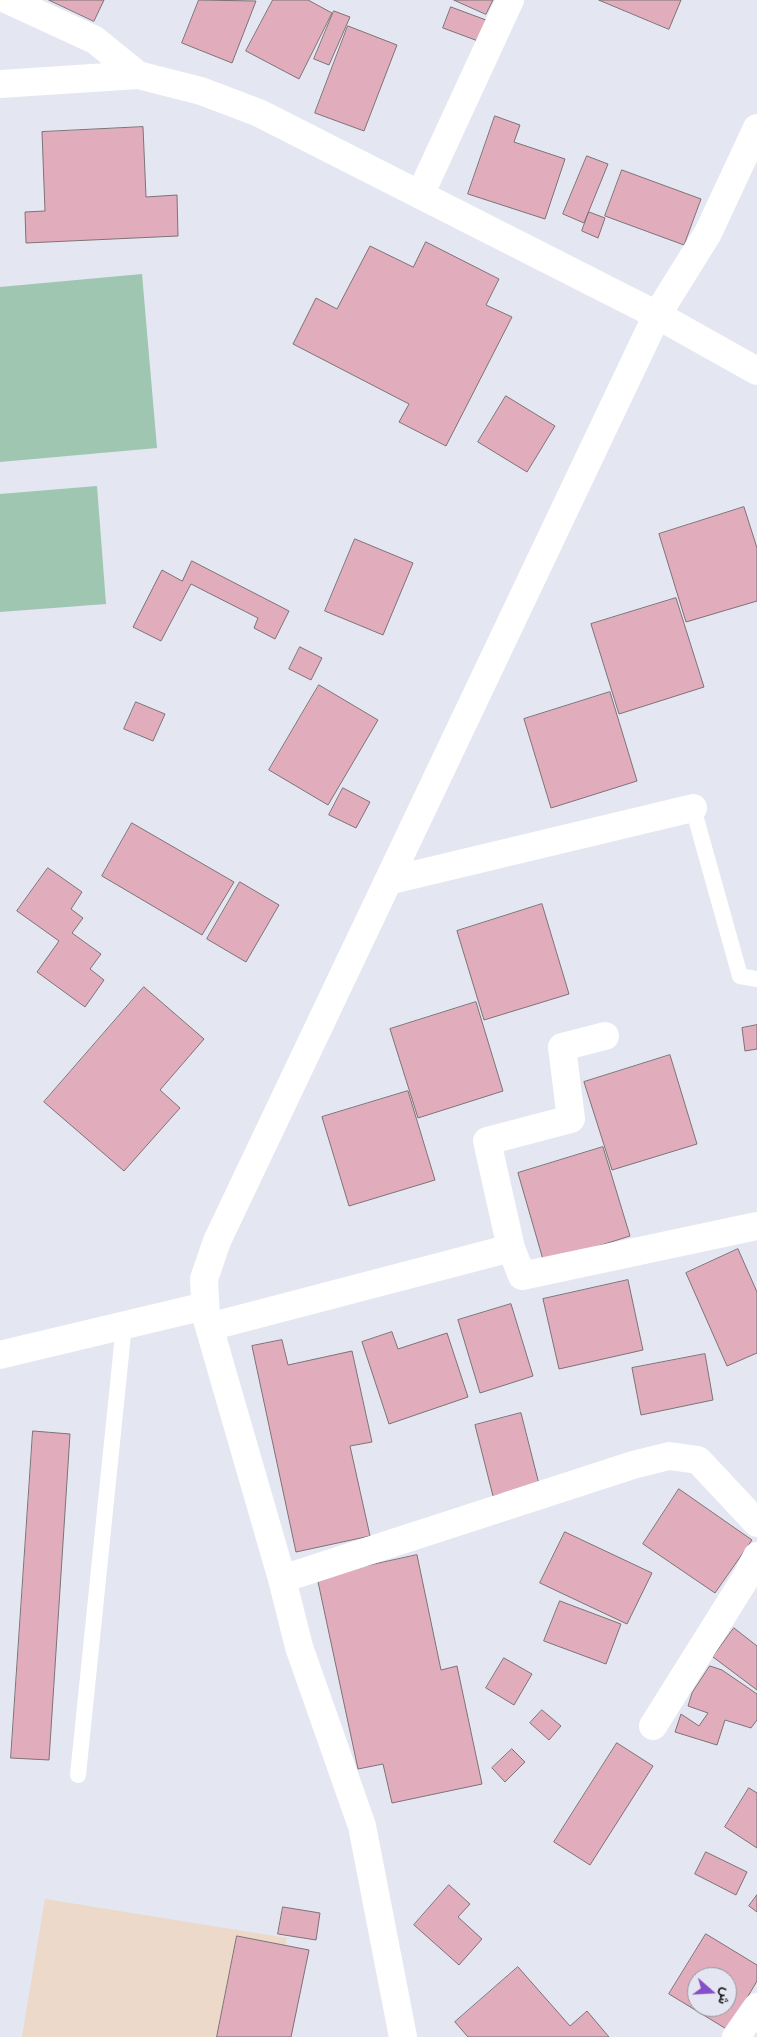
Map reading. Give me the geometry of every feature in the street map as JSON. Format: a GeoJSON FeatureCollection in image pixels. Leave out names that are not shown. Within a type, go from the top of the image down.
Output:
{"type":"FeatureCollection","features":[{"type":"Feature","properties":{"kind":"street"},"geometry":{"type":"LineString","coordinates":[[0,19],[4,0]]}},
{"type":"Feature","properties":{"kind":"street"},"geometry":{"type":"LineString","coordinates":[[8,0],[95,40],[138,75]]}},
{"type":"Feature","properties":{"kind":"street"},"geometry":{"type":"LineString","coordinates":[[420,195],[510,0]]}},
{"type":"Feature","properties":{"kind":"street"},"geometry":{"type":"LineString","coordinates":[[0,84],[138,75],[201,91],[259,114],[420,195],[657,315],[757,371]]}},
{"type":"Feature","properties":{"kind":"street"},"geometry":{"type":"LineString","coordinates":[[403,2037],[362,1826],[299,1648],[282,1579],[207,1317],[204,1279],[217,1241],[657,315],[708,234],[757,128]]}},
{"type":"Feature","properties":{"kind":"street"},"geometry":{"type":"LineString","coordinates":[[388,881],[694,808]]}},
{"type":"Feature","properties":{"kind":"street"},"geometry":{"type":"LineString","coordinates":[[605,1036],[562,1047],[571,1119],[487,1141],[511,1248],[522,1276],[757,1226]]}},
{"type":"Feature","properties":{"kind":"street"},"geometry":{"type":"LineString","coordinates":[[0,1355],[124,1325],[207,1317],[511,1248]]}},
{"type":"Feature","properties":{"kind":"street"},"geometry":{"type":"LineString","coordinates":[[282,1579],[633,1464],[669,1456],[698,1460],[757,1523]]}},
{"type":"Feature","properties":{"kind":"street"},"geometry":{"type":"LineString","coordinates":[[653,1726],[747,1576],[757,1556]]}},
{"type":"Feature","properties":{"kind":"street"},"geometry":{"type":"LineString","coordinates":[[736,2037],[757,2007]]}},
{"type":"Feature","properties":{"kind":"lane"},"geometry":{"type":"LineString","coordinates":[[694,808],[740,976],[757,979]]}},
{"type":"Feature","properties":{"kind":"lane"},"geometry":{"type":"LineString","coordinates":[[78,1775],[124,1325]]}},
{"type":"Feature","properties":{"kind":"shaded area"},"geometry":{"type":"Polygon","coordinates":[[[45,1899],[287,1938],[271,2037],[22,2037],[45,1899]]]}},
{"type":"Feature","properties":{"kind":"green space"},"geometry":{"type":"Polygon","coordinates":[[[142,274],[157,448],[0,462],[0,287],[142,274]]]}},
{"type":"Feature","properties":{"kind":"green space"},"geometry":{"type":"Polygon","coordinates":[[[97,486],[106,604],[0,612],[0,494],[97,486]]]}},
{"type":"Feature","properties":{"kind":"building"},"geometry":{"type":"Polygon","coordinates":[[[49,0],[104,0],[94,21],[49,0]]]}},
{"type":"Feature","properties":{"kind":"building"},"geometry":{"type":"Polygon","coordinates":[[[199,0],[256,1],[232,63],[182,43],[199,0]]]}},
{"type":"Feature","properties":{"kind":"building"},"geometry":{"type":"Polygon","coordinates":[[[273,0],[308,0],[332,13],[299,79],[246,51],[273,0]]]}},
{"type":"Feature","properties":{"kind":"building"},"geometry":{"type":"Polygon","coordinates":[[[454,0],[493,0],[486,14],[454,0]]]}},
{"type":"Feature","properties":{"kind":"building"},"geometry":{"type":"Polygon","coordinates":[[[599,0],[681,0],[669,29],[599,0]]]}},
{"type":"Feature","properties":{"kind":"building"},"geometry":{"type":"Polygon","coordinates":[[[451,7],[486,20],[478,41],[443,28],[451,7]]]}},
{"type":"Feature","properties":{"kind":"building"},"geometry":{"type":"Polygon","coordinates":[[[334,11],[350,17],[329,65],[314,59],[334,11]]]}},
{"type":"Feature","properties":{"kind":"building"},"geometry":{"type":"Polygon","coordinates":[[[348,26],[397,45],[364,131],[315,113],[348,26]]]}},
{"type":"Feature","properties":{"kind":"building"},"geometry":{"type":"Polygon","coordinates":[[[495,116],[520,125],[514,142],[565,159],[545,219],[468,194],[495,116]]]}},
{"type":"Feature","properties":{"kind":"building"},"geometry":{"type":"Polygon","coordinates":[[[143,127],[146,197],[177,195],[178,236],[26,243],[25,212],[45,211],[42,132],[143,127]]]}},
{"type":"Feature","properties":{"kind":"building"},"geometry":{"type":"Polygon","coordinates":[[[587,156],[608,164],[584,223],[563,214],[587,156]]]}},
{"type":"Feature","properties":{"kind":"building"},"geometry":{"type":"Polygon","coordinates":[[[622,170],[701,199],[684,245],[605,216],[622,170]]]}},
{"type":"Feature","properties":{"kind":"building"},"geometry":{"type":"Polygon","coordinates":[[[589,212],[605,218],[598,238],[582,231],[589,212]]]}},
{"type":"Feature","properties":{"kind":"building"},"geometry":{"type":"Polygon","coordinates":[[[426,242],[499,279],[486,305],[512,317],[446,446],[399,422],[409,404],[293,344],[316,298],[337,309],[370,246],[413,267],[426,242]]]}},
{"type":"Feature","properties":{"kind":"building"},"geometry":{"type":"Polygon","coordinates":[[[506,396],[555,426],[527,472],[478,442],[506,396]]]}},
{"type":"Feature","properties":{"kind":"building"},"geometry":{"type":"Polygon","coordinates":[[[744,507],[757,548],[757,601],[686,622],[659,534],[744,507]]]}},
{"type":"Feature","properties":{"kind":"building"},"geometry":{"type":"Polygon","coordinates":[[[355,539],[413,563],[383,635],[325,611],[355,539]]]}},
{"type":"Feature","properties":{"kind":"building"},"geometry":{"type":"Polygon","coordinates":[[[192,561],[289,611],[275,639],[254,628],[258,618],[191,584],[161,641],[133,627],[162,570],[182,581],[192,561]]]}},
{"type":"Feature","properties":{"kind":"building"},"geometry":{"type":"Polygon","coordinates":[[[676,598],[704,687],[619,714],[591,624],[676,598]]]}},
{"type":"Feature","properties":{"kind":"building"},"geometry":{"type":"Polygon","coordinates":[[[300,647],[322,658],[311,680],[289,669],[300,647]]]}},
{"type":"Feature","properties":{"kind":"building"},"geometry":{"type":"Polygon","coordinates":[[[319,685],[378,720],[328,805],[269,770],[319,685]]]}},
{"type":"Feature","properties":{"kind":"building"},"geometry":{"type":"Polygon","coordinates":[[[610,692],[637,781],[551,808],[524,719],[610,692]]]}},
{"type":"Feature","properties":{"kind":"building"},"geometry":{"type":"Polygon","coordinates":[[[136,702],[165,714],[153,741],[124,729],[136,702]]]}},
{"type":"Feature","properties":{"kind":"building"},"geometry":{"type":"Polygon","coordinates":[[[343,788],[370,802],[356,828],[329,815],[343,788]]]}},
{"type":"Feature","properties":{"kind":"building"},"geometry":{"type":"Polygon","coordinates":[[[132,823],[234,882],[202,935],[102,876],[132,823]]]}},
{"type":"Feature","properties":{"kind":"building"},"geometry":{"type":"Polygon","coordinates":[[[48,868],[82,892],[71,909],[83,918],[72,933],[101,954],[90,969],[104,980],[85,1007],[37,972],[59,941],[17,911],[48,868]]]}},
{"type":"Feature","properties":{"kind":"building"},"geometry":{"type":"Polygon","coordinates":[[[240,882],[279,905],[246,962],[207,939],[240,882]]]}},
{"type":"Feature","properties":{"kind":"building"},"geometry":{"type":"Polygon","coordinates":[[[542,904],[569,994],[484,1020],[457,931],[542,904]]]}},
{"type":"Feature","properties":{"kind":"building"},"geometry":{"type":"Polygon","coordinates":[[[144,987],[204,1039],[160,1090],[180,1108],[124,1171],[44,1102],[144,987]]]}},
{"type":"Feature","properties":{"kind":"building"},"geometry":{"type":"Polygon","coordinates":[[[476,1002],[503,1091],[418,1118],[390,1029],[476,1002]]]}},
{"type":"Feature","properties":{"kind":"building"},"geometry":{"type":"Polygon","coordinates":[[[757,1025],[757,1049],[745,1051],[742,1028],[757,1025]]]}},
{"type":"Feature","properties":{"kind":"building"},"geometry":{"type":"Polygon","coordinates":[[[670,1055],[697,1144],[612,1170],[584,1082],[670,1055]]]}},
{"type":"Feature","properties":{"kind":"building"},"geometry":{"type":"Polygon","coordinates":[[[408,1091],[435,1180],[349,1206],[322,1117],[408,1091]]]}},
{"type":"Feature","properties":{"kind":"building"},"geometry":{"type":"Polygon","coordinates":[[[603,1147],[630,1236],[544,1263],[518,1173],[603,1147]]]}},
{"type":"Feature","properties":{"kind":"building"},"geometry":{"type":"Polygon","coordinates":[[[738,1249],[757,1292],[757,1353],[727,1366],[686,1273],[738,1249]]]}},
{"type":"Feature","properties":{"kind":"building"},"geometry":{"type":"Polygon","coordinates":[[[628,1280],[643,1350],[559,1369],[543,1299],[628,1280]]]}},
{"type":"Feature","properties":{"kind":"building"},"geometry":{"type":"Polygon","coordinates":[[[511,1304],[533,1376],[480,1393],[458,1320],[511,1304]]]}},
{"type":"Feature","properties":{"kind":"building"},"geometry":{"type":"Polygon","coordinates":[[[392,1332],[398,1349],[447,1333],[468,1397],[389,1424],[362,1342],[392,1332]]]}},
{"type":"Feature","properties":{"kind":"building"},"geometry":{"type":"Polygon","coordinates":[[[282,1340],[288,1365],[352,1351],[372,1442],[350,1446],[370,1536],[296,1552],[252,1346],[282,1340]]]}},
{"type":"Feature","properties":{"kind":"building"},"geometry":{"type":"Polygon","coordinates":[[[705,1354],[713,1400],[641,1415],[632,1368],[705,1354]]]}},
{"type":"Feature","properties":{"kind":"building"},"geometry":{"type":"Polygon","coordinates":[[[521,1413],[539,1484],[493,1496],[475,1425],[521,1413]]]}},
{"type":"Feature","properties":{"kind":"building"},"geometry":{"type":"Polygon","coordinates":[[[33,1431],[70,1434],[49,1760],[11,1758],[33,1431]]]}},
{"type":"Feature","properties":{"kind":"building"},"geometry":{"type":"Polygon","coordinates":[[[679,1489],[752,1540],[715,1593],[643,1544],[679,1489]]]}},
{"type":"Feature","properties":{"kind":"building"},"geometry":{"type":"Polygon","coordinates":[[[565,1532],[652,1573],[627,1624],[540,1583],[565,1532]]]}},
{"type":"Feature","properties":{"kind":"building"},"geometry":{"type":"Polygon","coordinates":[[[417,1555],[441,1670],[457,1666],[482,1784],[392,1803],[383,1764],[358,1769],[317,1577],[417,1555]]]}},
{"type":"Feature","properties":{"kind":"building"},"geometry":{"type":"Polygon","coordinates":[[[560,1601],[621,1624],[606,1664],[544,1641],[560,1601]]]}},
{"type":"Feature","properties":{"kind":"building"},"geometry":{"type":"Polygon","coordinates":[[[734,1628],[757,1646],[757,1690],[713,1657],[734,1628]]]}},
{"type":"Feature","properties":{"kind":"building"},"geometry":{"type":"Polygon","coordinates":[[[504,1658],[532,1674],[514,1705],[486,1688],[504,1658]]]}},
{"type":"Feature","properties":{"kind":"building"},"geometry":{"type":"Polygon","coordinates":[[[710,1666],[722,1670],[757,1694],[757,1720],[751,1728],[725,1720],[717,1745],[675,1732],[681,1714],[699,1726],[708,1713],[688,1706],[692,1693],[710,1666]]]}},
{"type":"Feature","properties":{"kind":"building"},"geometry":{"type":"Polygon","coordinates":[[[542,1710],[561,1726],[549,1740],[530,1723],[542,1710]]]}},
{"type":"Feature","properties":{"kind":"building"},"geometry":{"type":"Polygon","coordinates":[[[617,1743],[653,1766],[590,1865],[554,1842],[617,1743]]]}},
{"type":"Feature","properties":{"kind":"building"},"geometry":{"type":"Polygon","coordinates":[[[512,1749],[525,1762],[505,1782],[492,1768],[512,1749]]]}},
{"type":"Feature","properties":{"kind":"building"},"geometry":{"type":"Polygon","coordinates":[[[749,1788],[757,1793],[757,1848],[725,1827],[749,1788]]]}},
{"type":"Feature","properties":{"kind":"building"},"geometry":{"type":"Polygon","coordinates":[[[706,1852],[747,1872],[736,1895],[695,1874],[706,1852]]]}},
{"type":"Feature","properties":{"kind":"building"},"geometry":{"type":"Polygon","coordinates":[[[449,1885],[470,1904],[458,1917],[482,1939],[459,1965],[414,1925],[449,1885]]]}},
{"type":"Feature","properties":{"kind":"building"},"geometry":{"type":"Polygon","coordinates":[[[757,1895],[757,1912],[749,1906],[757,1895]]]}},
{"type":"Feature","properties":{"kind":"building"},"geometry":{"type":"Polygon","coordinates":[[[283,1907],[320,1913],[316,1940],[278,1934],[283,1907]]]}},
{"type":"Feature","properties":{"kind":"building"},"geometry":{"type":"Polygon","coordinates":[[[706,1934],[757,1965],[757,1981],[737,2015],[737,1967],[687,1967],[687,2005],[669,1994],[706,1934]]]}},
{"type":"Feature","properties":{"kind":"building"},"geometry":{"type":"Polygon","coordinates":[[[237,1936],[309,1950],[291,2037],[217,2037],[237,1936]]]}},
{"type":"Feature","properties":{"kind":"building"},"geometry":{"type":"Polygon","coordinates":[[[518,1967],[570,2026],[587,2011],[609,2037],[468,2037],[455,2022],[518,1967]]]}},
{"type":"Feature","properties":{"kind":"building"},"geometry":{"type":"Polygon","coordinates":[[[707,2017],[736,2017],[728,2030],[707,2017]]]}}]}
